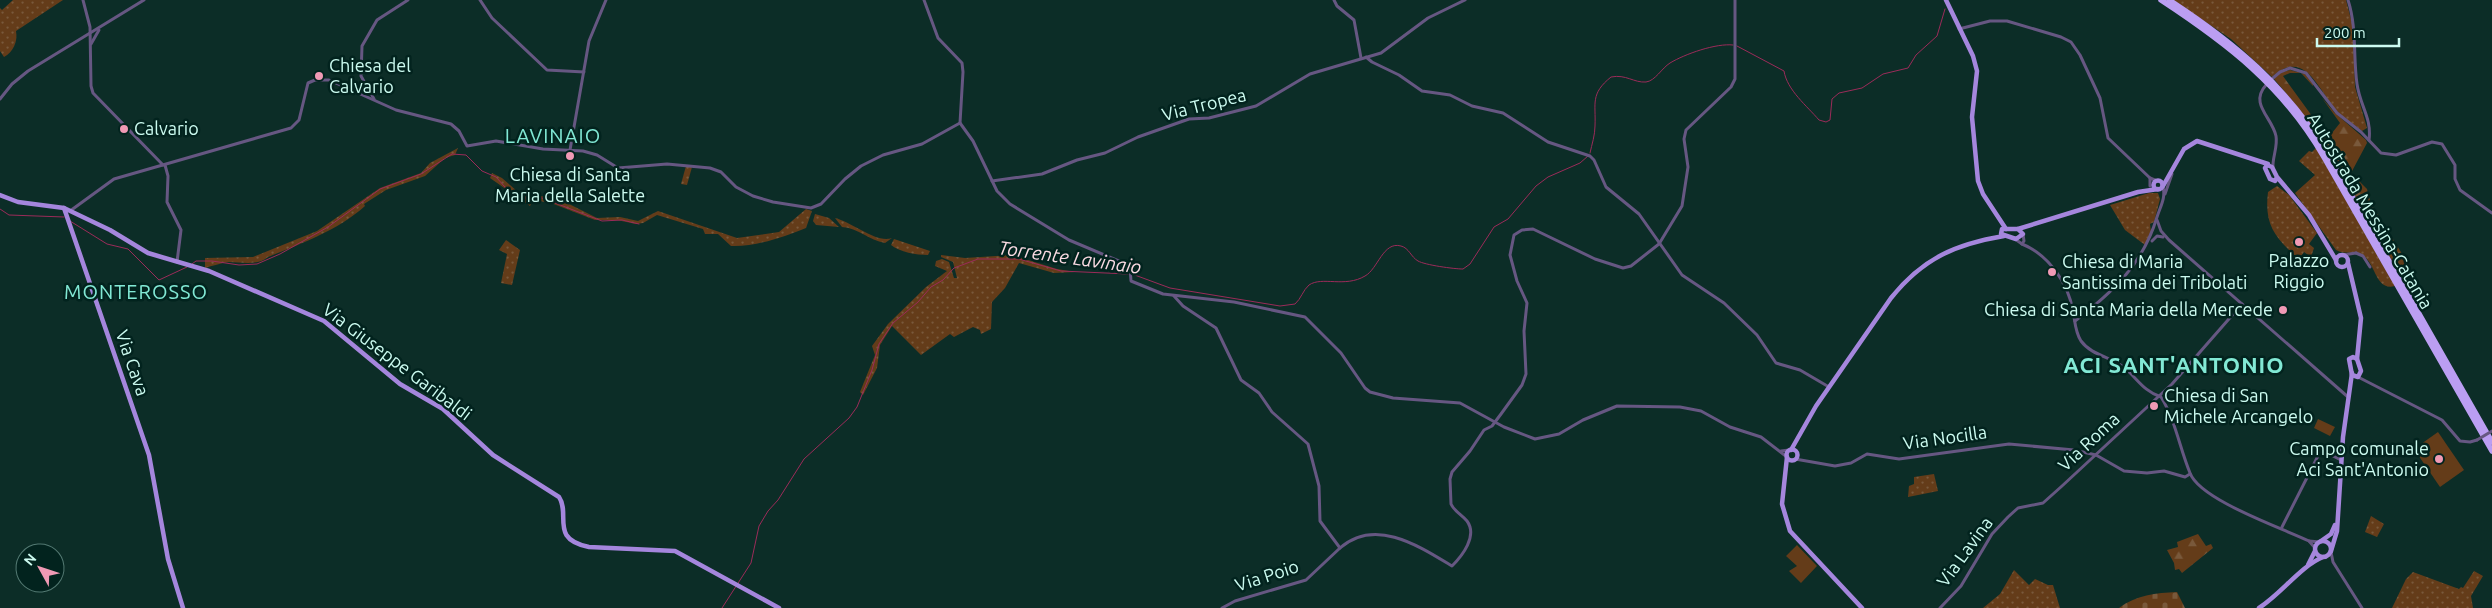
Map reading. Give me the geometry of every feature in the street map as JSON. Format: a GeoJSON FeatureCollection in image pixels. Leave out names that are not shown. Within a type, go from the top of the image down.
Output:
{"type":"FeatureCollection","features":[{"type":"Feature","properties":{"kind":"highway","name":"Autostrada Messina-Catania"},"geometry":{"type":"LineString","coordinates":[[2161,0],[2214,35],[2242,58],[2272,86],[2304,125],[2321,151],[2492,451]]}},
{"type":"Feature","properties":{"kind":"highway","name":"Autostrada Messina-Catania"},"geometry":{"type":"LineString","coordinates":[[2169,0],[2216,32],[2248,58],[2280,89],[2308,123],[2328,154],[2492,442]]}},
{"type":"Feature","properties":{"kind":"main road"},"geometry":{"type":"LineString","coordinates":[[1946,0],[1958,29],[1973,56],[1977,71],[1972,116],[1976,172],[1983,194],[2001,222],[2003,230],[2001,234],[2004,236]]}},
{"type":"Feature","properties":{"kind":"main road"},"geometry":{"type":"LineString","coordinates":[[2138,192],[2166,176],[2187,145],[2197,141],[2253,161],[2267,163],[2273,169],[2276,179],[2291,193],[2328,244],[2336,260],[2350,279]]}},
{"type":"Feature","properties":{"kind":"main road"},"geometry":{"type":"LineString","coordinates":[[2253,161],[2266,170]]}},
{"type":"Feature","properties":{"kind":"main road"},"geometry":{"type":"LineString","coordinates":[[1862,608],[1790,531],[1782,504],[1787,457],[1790,450],[1829,387],[1891,298],[1906,281],[1926,264],[1946,252],[1987,238],[2003,230],[2035,225],[2138,192],[2161,188],[2176,163]]}},
{"type":"Feature","properties":{"kind":"main road"},"geometry":{"type":"LineString","coordinates":[[2267,163],[2266,170],[2270,180],[2276,179]]}},
{"type":"Feature","properties":{"kind":"main road"},"geometry":{"type":"LineString","coordinates":[[2154,182],[2161,188]]}},
{"type":"Feature","properties":{"kind":"main road"},"geometry":{"type":"LineString","coordinates":[[2154,182],[2161,188]]}},
{"type":"Feature","properties":{"kind":"main road"},"geometry":{"type":"LineString","coordinates":[[0,195],[18,202],[64,208],[110,230],[144,251],[188,265]]}},
{"type":"Feature","properties":{"kind":"main road","name":"Via Cava"},"geometry":{"type":"LineString","coordinates":[[64,208],[149,455],[168,559],[183,608]]}},
{"type":"Feature","properties":{"kind":"main road"},"geometry":{"type":"LineString","coordinates":[[67,220],[70,211]]}},
{"type":"Feature","properties":{"kind":"main road"},"geometry":{"type":"LineString","coordinates":[[1987,238],[2004,236],[2019,239],[2035,225]]}},
{"type":"Feature","properties":{"kind":"main road"},"geometry":{"type":"LineString","coordinates":[[2018,229],[2023,234]]}},
{"type":"Feature","properties":{"kind":"main road"},"geometry":{"type":"LineString","coordinates":[[2328,244],[2343,255],[2348,263],[2350,279],[2360,312],[2358,341],[2354,358],[2361,371],[2350,390]]}},
{"type":"Feature","properties":{"kind":"main road"},"geometry":{"type":"LineString","coordinates":[[2336,260],[2343,255]]}},
{"type":"Feature","properties":{"kind":"main road"},"geometry":{"type":"LineString","coordinates":[[2341,267],[2348,263]]}},
{"type":"Feature","properties":{"kind":"main road","name":"Via Giuseppe Garibaldi"},"geometry":{"type":"LineString","coordinates":[[188,265],[265,294],[329,324],[400,384],[443,409],[492,455],[559,497],[562,502],[563,528],[568,536],[578,543],[589,547],[675,551],[780,608]]}},
{"type":"Feature","properties":{"kind":"main road"},"geometry":{"type":"LineString","coordinates":[[2259,608],[2278,594],[2304,570],[2331,552],[2337,531],[2342,460],[2352,373],[2348,361],[2354,358]]}},
{"type":"Feature","properties":{"kind":"main road"},"geometry":{"type":"LineString","coordinates":[[2352,373],[2357,378]]}},
{"type":"Feature","properties":{"kind":"main road"},"geometry":{"type":"LineString","coordinates":[[1785,474],[1797,457],[1802,431]]}},
{"type":"Feature","properties":{"kind":"main road"},"geometry":{"type":"LineString","coordinates":[[1790,450],[1797,457]]}},
{"type":"Feature","properties":{"kind":"main road"},"geometry":{"type":"LineString","coordinates":[[1787,457],[1797,457]]}},
{"type":"Feature","properties":{"kind":"main road"},"geometry":{"type":"LineString","coordinates":[[2304,570],[2320,542],[2331,534],[2337,521]]}},
{"type":"Feature","properties":{"kind":"main road"},"geometry":{"type":"LineString","coordinates":[[2320,542],[2329,544],[2331,552]]}},
{"type":"Feature","properties":{"kind":"main road"},"geometry":{"type":"LineString","coordinates":[[2315,550],[2318,556],[2323,558]]}},
{"type":"Feature","properties":{"kind":"street"},"geometry":{"type":"LineString","coordinates":[[84,0],[90,27],[91,86],[93,93],[166,165],[168,175],[167,202],[181,230],[177,262]]}},
{"type":"Feature","properties":{"kind":"street"},"geometry":{"type":"LineString","coordinates":[[0,99],[12,84],[28,71],[90,35],[144,0]]}},
{"type":"Feature","properties":{"kind":"street"},"geometry":{"type":"LineString","coordinates":[[374,100],[372,92],[361,76],[362,46],[377,20],[408,0]]}},
{"type":"Feature","properties":{"kind":"street"},"geometry":{"type":"LineString","coordinates":[[480,0],[492,18],[547,70],[584,72]]}},
{"type":"Feature","properties":{"kind":"street"},"geometry":{"type":"LineString","coordinates":[[570,150],[591,32],[606,0]]}},
{"type":"Feature","properties":{"kind":"street"},"geometry":{"type":"LineString","coordinates":[[924,0],[938,38],[962,63],[960,123],[973,141],[992,181],[1005,200],[1021,212],[1069,240],[1124,263],[1130,268],[1131,281],[1163,294],[1234,302],[1305,317],[1341,354],[1370,392],[1393,398],[1452,400],[1464,404],[1495,422],[1530,438],[1541,439],[1558,434],[1583,420],[1617,406],[1675,407],[1705,413],[1730,426],[1761,436],[1787,457]]}},
{"type":"Feature","properties":{"kind":"street"},"geometry":{"type":"LineString","coordinates":[[1334,0],[1337,6],[1354,20],[1361,58]]}},
{"type":"Feature","properties":{"kind":"street","name":"Via Tropea"},"geometry":{"type":"LineString","coordinates":[[992,181],[1042,174],[1077,160],[1105,153],[1138,137],[1189,120],[1209,118],[1256,106],[1310,74],[1384,52],[1428,18],[1465,0]]}},
{"type":"Feature","properties":{"kind":"street"},"geometry":{"type":"LineString","coordinates":[[1495,422],[1522,385],[1526,374],[1524,331],[1527,303],[1517,281],[1510,255],[1514,235],[1522,230],[1533,229],[1595,258],[1623,268],[1631,266],[1659,244],[1681,210],[1685,197],[1688,167],[1684,138],[1686,130],[1731,87],[1735,79],[1735,0]]}},
{"type":"Feature","properties":{"kind":"street"},"geometry":{"type":"LineString","coordinates":[[2348,0],[2355,24],[2357,85],[2370,127],[2369,141]]}},
{"type":"Feature","properties":{"kind":"street"},"geometry":{"type":"LineString","coordinates":[[1958,29],[1990,21],[2007,21],[2062,37],[2071,42],[2080,55],[2100,98],[2108,138],[2154,182]]}},
{"type":"Feature","properties":{"kind":"street"},"geometry":{"type":"LineString","coordinates":[[90,47],[94,37],[105,24]]}},
{"type":"Feature","properties":{"kind":"street"},"geometry":{"type":"LineString","coordinates":[[90,27],[101,27]]}},
{"type":"Feature","properties":{"kind":"street"},"geometry":{"type":"LineString","coordinates":[[1366,57],[1372,62],[1399,75],[1420,90],[1450,95],[1472,106],[1503,113],[1548,142],[1590,156],[1594,160],[1606,187],[1639,214],[1686,279],[1724,303],[1757,335],[1776,363],[1800,370],[1829,387]]}},
{"type":"Feature","properties":{"kind":"street"},"geometry":{"type":"LineString","coordinates":[[2273,78],[2280,72],[2290,68],[2303,71],[2337,113],[2362,133],[2379,152],[2392,155],[2401,154],[2432,142],[2442,144],[2455,165],[2457,185],[2468,197],[2492,214]]}},
{"type":"Feature","properties":{"kind":"street"},"geometry":{"type":"LineString","coordinates":[[70,211],[110,181],[291,128],[298,120],[306,86],[312,81],[329,80],[400,112],[451,124],[459,131],[467,146],[493,140],[532,148],[583,151],[597,155],[618,168],[675,164],[717,170],[736,187],[753,196],[774,202],[814,208],[822,204],[845,179],[861,166],[883,155],[922,144],[960,123]]}},
{"type":"Feature","properties":{"kind":"street"},"geometry":{"type":"LineString","coordinates":[[2266,85],[2260,94],[2260,102],[2276,136],[2273,169]]}},
{"type":"Feature","properties":{"kind":"street"},"geometry":{"type":"LineString","coordinates":[[2362,133],[2366,132],[2370,127]]}},
{"type":"Feature","properties":{"kind":"street"},"geometry":{"type":"LineString","coordinates":[[155,156],[166,165],[168,175]]}},
{"type":"Feature","properties":{"kind":"street"},"geometry":{"type":"LineString","coordinates":[[153,168],[156,162],[155,156]]}},
{"type":"Feature","properties":{"kind":"street"},"geometry":{"type":"LineString","coordinates":[[2267,163],[2274,156]]}},
{"type":"Feature","properties":{"kind":"street"},"geometry":{"type":"LineString","coordinates":[[2146,247],[2154,230],[2172,172]]}},
{"type":"Feature","properties":{"kind":"street"},"geometry":{"type":"LineString","coordinates":[[2161,188],[2163,199]]}},
{"type":"Feature","properties":{"kind":"street"},"geometry":{"type":"LineString","coordinates":[[2161,188],[2162,205]]}},
{"type":"Feature","properties":{"kind":"street"},"geometry":{"type":"LineString","coordinates":[[2157,220],[2161,231],[2169,240],[2349,398]]}},
{"type":"Feature","properties":{"kind":"street"},"geometry":{"type":"LineString","coordinates":[[2154,230],[2161,231]]}},
{"type":"Feature","properties":{"kind":"street"},"geometry":{"type":"LineString","coordinates":[[2154,230],[2169,240]]}},
{"type":"Feature","properties":{"kind":"street"},"geometry":{"type":"LineString","coordinates":[[2023,234],[2023,243]]}},
{"type":"Feature","properties":{"kind":"street"},"geometry":{"type":"LineString","coordinates":[[2075,321],[2117,286],[2156,236],[2163,237]]}},
{"type":"Feature","properties":{"kind":"street"},"geometry":{"type":"LineString","coordinates":[[2014,239],[2029,247],[2054,268],[2071,302],[2081,341],[2093,351],[2123,367],[2140,386],[2162,399],[2188,474],[2208,492],[2229,505],[2282,527],[2309,541],[2320,542]]}},
{"type":"Feature","properties":{"kind":"street"},"geometry":{"type":"LineString","coordinates":[[171,260],[179,253]]}},
{"type":"Feature","properties":{"kind":"street"},"geometry":{"type":"LineString","coordinates":[[179,253],[188,265]]}},
{"type":"Feature","properties":{"kind":"street"},"geometry":{"type":"LineString","coordinates":[[2348,263],[2356,253]]}},
{"type":"Feature","properties":{"kind":"street"},"geometry":{"type":"LineString","coordinates":[[2343,255],[2356,253],[2363,256],[2370,267]]}},
{"type":"Feature","properties":{"kind":"street"},"geometry":{"type":"LineString","coordinates":[[1174,296],[1183,306],[1216,328],[1241,380],[1259,392],[1272,412],[1308,444],[1319,486],[1320,522],[1340,548]]}},
{"type":"Feature","properties":{"kind":"street","name":"Via Roma"},"geometry":{"type":"LineString","coordinates":[[2041,504],[2172,384],[2242,304]]}},
{"type":"Feature","properties":{"kind":"street"},"geometry":{"type":"LineString","coordinates":[[2361,371],[2374,384]]}},
{"type":"Feature","properties":{"kind":"street"},"geometry":{"type":"LineString","coordinates":[[2357,378],[2374,384],[2442,420],[2460,441],[2467,443],[2477,440],[2492,431]]}},
{"type":"Feature","properties":{"kind":"street"},"geometry":{"type":"LineString","coordinates":[[1490,418],[1502,414]]}},
{"type":"Feature","properties":{"kind":"street","name":"Via Poio"},"geometry":{"type":"LineString","coordinates":[[1222,608],[1235,601],[1306,580],[1353,538],[1389,535],[1424,549],[1452,566],[1466,549],[1470,530],[1468,522],[1451,504],[1450,475],[1470,452],[1481,433],[1495,422]]}},
{"type":"Feature","properties":{"kind":"street","name":"Via Nocilla"},"geometry":{"type":"LineString","coordinates":[[1797,457],[1835,466],[1851,463],[1867,454],[1899,459],[2009,444],[2074,450],[2096,455],[2124,471],[2147,473],[2164,471],[2188,474]]}},
{"type":"Feature","properties":{"kind":"street"},"geometry":{"type":"LineString","coordinates":[[1780,451],[1790,450]]}},
{"type":"Feature","properties":{"kind":"street"},"geometry":{"type":"LineString","coordinates":[[2282,527],[2321,450],[2342,460]]}},
{"type":"Feature","properties":{"kind":"street","name":"Via Lavina"},"geometry":{"type":"LineString","coordinates":[[1940,608],[1961,586],[1992,534],[2008,517],[2018,508],[2041,504]]}},
{"type":"Feature","properties":{"kind":"street"},"geometry":{"type":"LineString","coordinates":[[2309,541],[2315,550]]}},
{"type":"Feature","properties":{"kind":"street"},"geometry":{"type":"LineString","coordinates":[[2331,552],[2333,562],[2362,608]]}},
{"type":"Feature","properties":{"kind":"street"},"geometry":{"type":"LineString","coordinates":[[2323,558],[2333,562]]}},
{"type":"Feature","properties":{"kind":"green space"},"geometry":{"type":"Polygon","coordinates":[[[13,0],[63,0],[16,31],[14,46],[4,57],[0,51],[0,8],[2,10],[13,0]]]}},
{"type":"Feature","properties":{"kind":"green space"},"geometry":{"type":"Polygon","coordinates":[[[2173,0],[2346,0],[2353,27],[2355,87],[2367,128],[2362,131],[2340,114],[2317,83],[2302,69],[2293,67],[2283,69],[2272,77],[2231,39],[2173,0]]]}},
{"type":"Feature","properties":{"kind":"green space"},"geometry":{"type":"Polygon","coordinates":[[[2290,70],[2305,74],[2313,84],[2313,86],[2301,73],[2290,73],[2283,76],[2328,138],[2340,123],[2322,98],[2335,113],[2366,140],[2367,143],[2351,173],[2367,189],[2371,204],[2409,265],[2410,273],[2404,281],[2344,177],[2312,127],[2274,79],[2280,73],[2290,70]]]}},
{"type":"Feature","properties":{"kind":"green space"},"geometry":{"type":"Polygon","coordinates":[[[458,148],[455,155],[445,158],[425,176],[386,190],[364,204],[365,206],[343,223],[319,236],[259,262],[229,262],[205,268],[205,258],[253,257],[317,231],[380,188],[421,173],[430,163],[458,148]]]}},
{"type":"Feature","properties":{"kind":"green space"},"geometry":{"type":"Polygon","coordinates":[[[2316,148],[2395,286],[2389,287],[2384,285],[2377,278],[2369,262],[2362,255],[2336,250],[2295,193],[2315,175],[2299,161],[2309,151],[2312,152],[2316,148]]]}},
{"type":"Feature","properties":{"kind":"green space"},"geometry":{"type":"Polygon","coordinates":[[[686,166],[692,167],[687,185],[681,184],[686,166]]]}},
{"type":"Feature","properties":{"kind":"green space"},"geometry":{"type":"Polygon","coordinates":[[[492,173],[502,178],[518,192],[559,199],[597,218],[620,217],[638,221],[658,211],[737,238],[779,232],[806,209],[812,211],[806,228],[759,243],[731,246],[718,234],[705,234],[703,229],[657,215],[643,223],[636,224],[617,220],[595,220],[551,203],[533,200],[530,206],[490,178],[492,173]]]}},
{"type":"Feature","properties":{"kind":"green space"},"geometry":{"type":"Polygon","coordinates":[[[2277,186],[2289,195],[2317,233],[2309,244],[2314,248],[2311,257],[2304,252],[2299,259],[2283,244],[2273,230],[2268,213],[2268,192],[2277,186]]]}},
{"type":"Feature","properties":{"kind":"green space"},"geometry":{"type":"Polygon","coordinates":[[[2149,193],[2158,193],[2160,199],[2154,222],[2150,224],[2151,232],[2145,245],[2125,230],[2110,205],[2149,193]]]}},
{"type":"Feature","properties":{"kind":"green space"},"geometry":{"type":"Polygon","coordinates":[[[815,214],[829,218],[839,227],[816,225],[813,221],[815,214]]]}},
{"type":"Feature","properties":{"kind":"green space"},"geometry":{"type":"Polygon","coordinates":[[[835,218],[879,238],[892,238],[885,243],[879,241],[842,227],[835,218]]]}},
{"type":"Feature","properties":{"kind":"green space"},"geometry":{"type":"Polygon","coordinates":[[[894,239],[930,251],[928,255],[903,251],[891,245],[894,239]]]}},
{"type":"Feature","properties":{"kind":"green space"},"geometry":{"type":"Polygon","coordinates":[[[506,240],[520,250],[512,285],[501,283],[507,254],[499,250],[506,240]]]}},
{"type":"Feature","properties":{"kind":"green space"},"geometry":{"type":"Polygon","coordinates":[[[941,255],[965,258],[1012,255],[1057,269],[1075,272],[1054,273],[1019,263],[1005,288],[992,302],[991,329],[981,334],[980,330],[973,327],[954,337],[950,334],[921,355],[892,326],[880,345],[877,368],[863,395],[860,392],[875,355],[872,346],[888,324],[926,287],[947,271],[935,266],[936,261],[942,259],[949,262],[954,278],[957,278],[953,262],[941,257],[941,255]]]}},
{"type":"Feature","properties":{"kind":"green space"},"geometry":{"type":"Polygon","coordinates":[[[2318,419],[2335,427],[2330,436],[2314,428],[2318,419]]]}},
{"type":"Feature","properties":{"kind":"green space","name":"Campo comunale Aci Sant'Antonio"},"geometry":{"type":"Polygon","coordinates":[[[2438,432],[2464,470],[2440,487],[2414,449],[2438,432]]]}},
{"type":"Feature","properties":{"kind":"green space"},"geometry":{"type":"Polygon","coordinates":[[[1934,474],[1938,491],[1908,497],[1909,486],[1914,484],[1914,477],[1934,474]]]}},
{"type":"Feature","properties":{"kind":"green space"},"geometry":{"type":"Polygon","coordinates":[[[2371,516],[2384,524],[2377,537],[2365,532],[2371,516]]]}},
{"type":"Feature","properties":{"kind":"green space"},"geometry":{"type":"Polygon","coordinates":[[[2198,534],[2206,546],[2211,544],[2213,548],[2182,573],[2179,569],[2175,570],[2174,563],[2167,550],[2178,547],[2177,542],[2198,534]]]}},
{"type":"Feature","properties":{"kind":"green space"},"geometry":{"type":"Polygon","coordinates":[[[1797,545],[1817,566],[1801,583],[1789,571],[1797,566],[1786,556],[1797,545]]]}},
{"type":"Feature","properties":{"kind":"green space"},"geometry":{"type":"Polygon","coordinates":[[[2014,570],[2029,585],[2035,579],[2048,585],[2053,585],[2060,608],[1983,608],[2000,594],[2014,570]]]}},
{"type":"Feature","properties":{"kind":"green space"},"geometry":{"type":"Polygon","coordinates":[[[2474,571],[2483,576],[2471,596],[2473,608],[2392,608],[2406,579],[2413,572],[2459,589],[2463,588],[2474,571]]]}},
{"type":"Feature","properties":{"kind":"green space"},"geometry":{"type":"Polygon","coordinates":[[[2177,592],[2185,608],[2119,608],[2139,597],[2177,592]]]}},
{"type":"Feature","properties":{"kind":"waterway"},"geometry":{"type":"LineString","coordinates":[[1737,46],[1784,71],[1789,85],[1798,97],[1819,120],[1826,122],[1830,120],[1832,99],[1839,93],[1862,88],[1883,74],[1908,68],[1916,55],[1937,36],[1945,9]]}},
{"type":"Feature","properties":{"kind":"waterway"},"geometry":{"type":"LineString","coordinates":[[1590,153],[1595,126],[1595,99],[1604,83],[1611,77],[1616,76],[1646,82],[1667,65],[1684,56],[1710,47],[1733,45]]}},
{"type":"Feature","properties":{"kind":"waterway"},"geometry":{"type":"LineString","coordinates":[[192,264],[196,261],[239,265],[257,264],[280,254],[328,227],[380,189],[421,174],[452,154],[466,155],[482,171],[496,177],[505,187],[523,198],[542,198],[602,221],[622,220],[639,224]]}},
{"type":"Feature","properties":{"kind":"waterway","name":"Torrente Lavinaio"},"geometry":{"type":"LineString","coordinates":[[1132,274],[1170,288],[1280,306],[1295,304],[1307,287],[1314,283],[1320,281],[1350,281],[1365,276],[1374,268],[1385,251],[1395,246],[1404,247],[1416,259],[1422,262],[1463,269],[1470,264],[1494,227],[1508,219],[1536,186],[1548,177],[1580,163],[1588,156]]}},
{"type":"Feature","properties":{"kind":"waterway"},"geometry":{"type":"LineString","coordinates":[[0,209],[9,215],[64,217]]}},
{"type":"Feature","properties":{"kind":"waterway"},"geometry":{"type":"LineString","coordinates":[[70,221],[107,244],[128,249],[159,280],[187,267]]}},
{"type":"Feature","properties":{"kind":"waterway","name":"Torrente Lavinaio"},"geometry":{"type":"LineString","coordinates":[[722,608],[751,563],[759,526],[768,511],[778,500],[804,459],[849,418],[857,407],[872,370],[879,344],[893,323],[918,302],[931,287],[943,280],[954,268],[978,259],[1019,259],[1061,271],[1128,274]]}},
{"type":"Feature","properties":{"kind":"place","name":"Chiesa del Calvario"},"geometry":{"type":"Point","coordinates":[319,76]}},
{"type":"Feature","properties":{"kind":"place","name":"Calvario"},"geometry":{"type":"Point","coordinates":[124,129]}},
{"type":"Feature","properties":{"kind":"place","name":"Chiesa di Santa Maria della Salette"},"geometry":{"type":"Point","coordinates":[570,156]}},
{"type":"Feature","properties":{"kind":"place","name":"Palazzo Riggio"},"geometry":{"type":"Point","coordinates":[2299,242]}},
{"type":"Feature","properties":{"kind":"place","name":"Chiesa di Maria Santissima dei Tribolati"},"geometry":{"type":"Point","coordinates":[2052,272]}},
{"type":"Feature","properties":{"kind":"place","name":"Chiesa di Santa Maria della Mercede"},"geometry":{"type":"Point","coordinates":[2283,310]}},
{"type":"Feature","properties":{"kind":"place","name":"Chiesa di San Michele Arcangelo"},"geometry":{"type":"Point","coordinates":[2154,406]}},
{"type":"Feature","properties":{"kind":"place","name":"Campo comunale Aci Sant'Antonio"},"geometry":{"type":"Point","coordinates":[2439,459]}},
{"type":"Feature","properties":{"kind":"district","name":"LAVINAIO"},"geometry":{"type":"Point","coordinates":[553,136]}},
{"type":"Feature","properties":{"kind":"district","name":"MONTEROSSO"},"geometry":{"type":"Point","coordinates":[136,292]}},
{"type":"Feature","properties":{"kind":"district","name":"ACI SANT'ANTONIO"},"geometry":{"type":"Point","coordinates":[2174,365]}}]}
